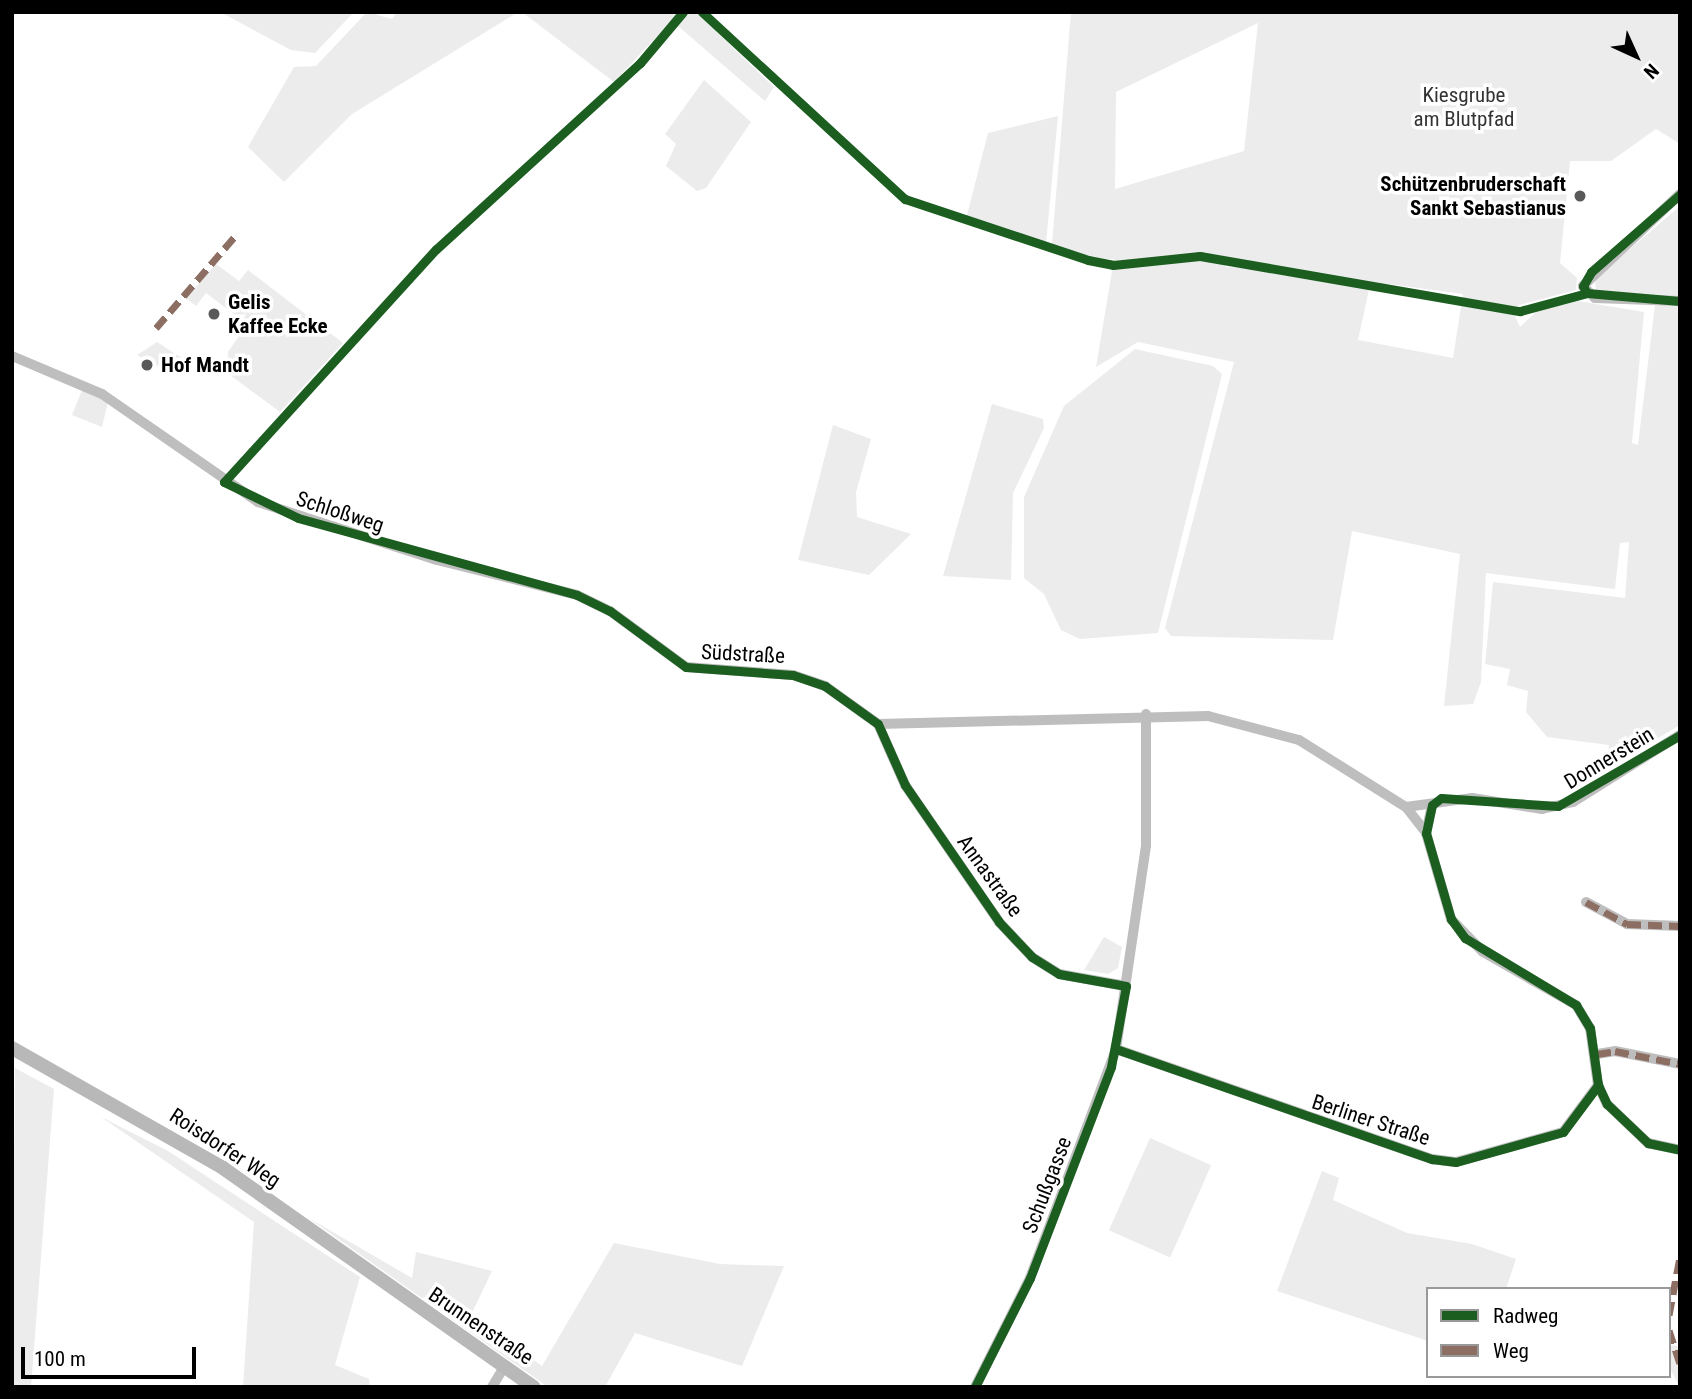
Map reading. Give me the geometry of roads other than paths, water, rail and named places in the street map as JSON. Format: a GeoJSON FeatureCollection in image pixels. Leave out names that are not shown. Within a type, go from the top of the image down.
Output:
{"type":"FeatureCollection","features":[{"type":"Feature","properties":{"kind":"street"},"geometry":{"type":"LineString","coordinates":[[1680,194],[1591,272],[1583,286],[1587,293],[1680,301]]}},
{"type":"Feature","properties":{"kind":"street","name":"Schloßweg"},"geometry":{"type":"LineString","coordinates":[[12,356],[102,394],[258,502],[447,564],[572,594]]}},
{"type":"Feature","properties":{"kind":"street","name":"Südstraße"},"geometry":{"type":"LineString","coordinates":[[572,594],[610,611],[686,667],[793,675],[825,686],[878,724]]}},
{"type":"Feature","properties":{"kind":"street"},"geometry":{"type":"LineString","coordinates":[[878,724],[980,725],[1146,714],[1208,716],[1267,728],[1299,740],[1406,807],[1426,833],[1451,919],[1465,938],[1576,1005],[1597,1054],[1598,1085],[1625,1127],[1648,1143],[1680,1150]]}},
{"type":"Feature","properties":{"kind":"street","name":"Schußgasse"},"geometry":{"type":"LineString","coordinates":[[975,1387],[1030,1278],[1116,1049],[1146,845],[1146,714]]}},
{"type":"Feature","properties":{"kind":"street","name":"Annastraße"},"geometry":{"type":"LineString","coordinates":[[878,724],[905,785],[999,922],[1032,957],[1059,974],[1126,986]]}},
{"type":"Feature","properties":{"kind":"street","name":"Donnerstein"},"geometry":{"type":"LineString","coordinates":[[1406,807],[1432,805],[1441,798],[1472,798],[1558,806],[1680,735]]}},
{"type":"Feature","properties":{"kind":"street"},"geometry":{"type":"LineString","coordinates":[[1426,833],[1432,805]]}},
{"type":"Feature","properties":{"kind":"street"},"geometry":{"type":"LineString","coordinates":[[1586,902],[1627,924],[1680,926]]}},
{"type":"Feature","properties":{"kind":"street","name":"Roisdorfer Weg"},"geometry":{"type":"LineString","coordinates":[[12,1048],[214,1162],[405,1299]]}},
{"type":"Feature","properties":{"kind":"street","name":"Berliner Straße"},"geometry":{"type":"LineString","coordinates":[[1116,1049],[1432,1159],[1456,1162],[1563,1132],[1598,1085]]}},
{"type":"Feature","properties":{"kind":"street"},"geometry":{"type":"LineString","coordinates":[[1597,1054],[1680,1064]]}},
{"type":"Feature","properties":{"kind":"street","name":"Brunnenstraße"},"geometry":{"type":"LineString","coordinates":[[405,1299],[534,1387]]}},
{"type":"Feature","properties":{"kind":"street"},"geometry":{"type":"LineString","coordinates":[[492,1387],[504,1367]]}},
{"type":"Feature","properties":{"kind":"place","name":"Schützenbruderschaft Sankt Sebastianus"},"geometry":{"type":"Point","coordinates":[1580,196]}},
{"type":"Feature","properties":{"kind":"place","name":"Gelis Kaffee Ecke"},"geometry":{"type":"Point","coordinates":[214,314]}},
{"type":"Feature","properties":{"kind":"place","name":"Hof Mandt"},"geometry":{"type":"Point","coordinates":[147,365]}},
{"type":"Feature","properties":{"kind":"park label","name":"Kiesgrube am Blutpfad"},"geometry":{"type":"Point","coordinates":[1464,107]}}]}
